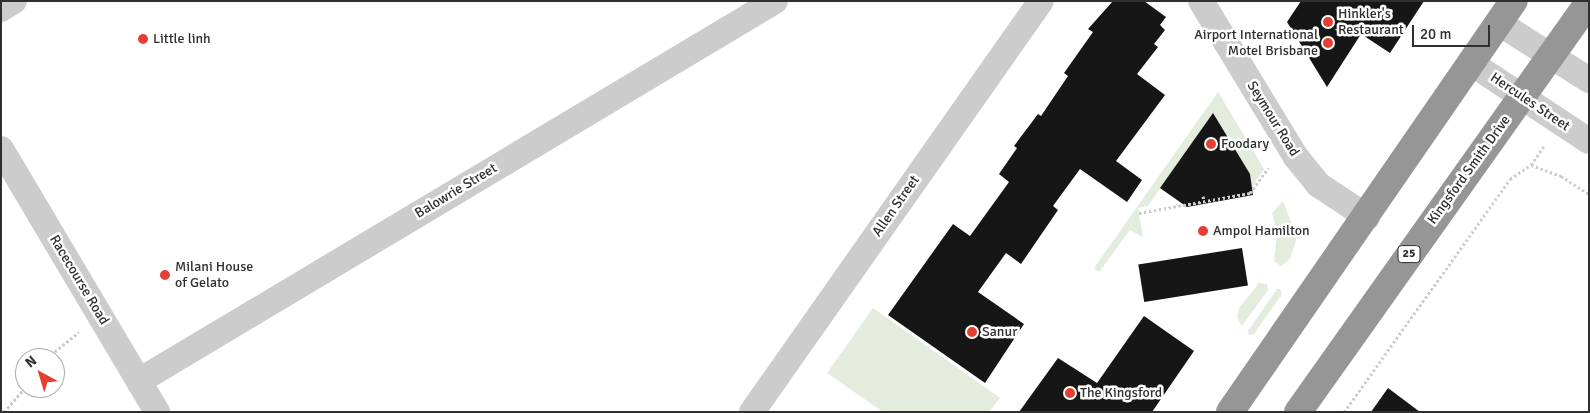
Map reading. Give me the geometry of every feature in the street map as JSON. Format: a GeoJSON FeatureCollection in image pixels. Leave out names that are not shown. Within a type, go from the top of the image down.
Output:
{"type":"FeatureCollection","features":[{"type":"Feature","properties":{"kind":"highway","name":"Kingsford Smith Drive"},"geometry":{"type":"LineString","coordinates":[[1298,412],[1589,2]]}},
{"type":"Feature","properties":{"kind":"highway"},"geometry":{"type":"LineString","coordinates":[[1230,412],[1367,217],[1507,12]]}},
{"type":"Feature","properties":{"kind":"street"},"geometry":{"type":"LineString","coordinates":[[1,9],[14,1]]}},
{"type":"Feature","properties":{"kind":"street","name":"Balowrie Street"},"geometry":{"type":"LineString","coordinates":[[139,381],[775,1]]}},
{"type":"Feature","properties":{"kind":"street","name":"Allen Street"},"geometry":{"type":"LineString","coordinates":[[752,412],[1041,1]]}},
{"type":"Feature","properties":{"kind":"street","name":"Seymour Road"},"geometry":{"type":"LineString","coordinates":[[1202,1],[1296,157],[1319,185],[1367,217]]}},
{"type":"Feature","properties":{"kind":"street"},"geometry":{"type":"LineString","coordinates":[[1507,12],[1551,54],[1589,80]]}},
{"type":"Feature","properties":{"kind":"street","name":"Hercules Street"},"geometry":{"type":"LineString","coordinates":[[1471,63],[1589,141]]}},
{"type":"Feature","properties":{"kind":"street","name":"Racecourse Road"},"geometry":{"type":"LineString","coordinates":[[1,149],[157,412]]}},
{"type":"Feature","properties":{"kind":"path"},"geometry":{"type":"LineString","coordinates":[[1344,412],[1510,179],[1531,165],[1539,152]]}},
{"type":"Feature","properties":{"kind":"path"},"geometry":{"type":"LineString","coordinates":[[1531,165],[1560,176],[1589,194]]}},
{"type":"Feature","properties":{"kind":"path"},"geometry":{"type":"LineString","coordinates":[[1139,213],[1250,192],[1268,168]]}},
{"type":"Feature","properties":{"kind":"path"},"geometry":{"type":"LineString","coordinates":[[1203,196],[1204,201]]}},
{"type":"Feature","properties":{"kind":"path"},"geometry":{"type":"LineString","coordinates":[[60,348],[101,317]]}},
{"type":"Feature","properties":{"kind":"path"},"geometry":{"type":"LineString","coordinates":[[4,412],[16,398]]}},
{"type":"Feature","properties":{"kind":"green space"},"geometry":{"type":"Polygon","coordinates":[[[1218,92],[1264,169],[1252,187],[1250,174],[1213,113],[1148,206],[1138,208],[1143,237],[1130,230],[1099,272],[1094,268],[1218,92]]]}},
{"type":"Feature","properties":{"kind":"green space"},"geometry":{"type":"Polygon","coordinates":[[[1283,201],[1297,237],[1290,259],[1281,266],[1274,261],[1277,233],[1272,213],[1283,201]]]}},
{"type":"Feature","properties":{"kind":"green space"},"geometry":{"type":"Polygon","coordinates":[[[1259,283],[1267,284],[1268,290],[1242,326],[1237,317],[1239,308],[1259,283]]]}},
{"type":"Feature","properties":{"kind":"green space"},"geometry":{"type":"Polygon","coordinates":[[[1277,289],[1280,289],[1282,294],[1254,334],[1249,335],[1248,331],[1277,289]]]}},
{"type":"Feature","properties":{"kind":"green space"},"geometry":{"type":"Polygon","coordinates":[[[873,308],[1000,398],[989,412],[883,412],[827,373],[873,308]]]}},
{"type":"Feature","properties":{"kind":"building"},"geometry":{"type":"Polygon","coordinates":[[[1113,1],[1144,1],[1166,17],[1160,25],[1165,30],[1154,44],[1158,47],[1137,74],[1165,95],[1116,161],[1142,180],[1127,202],[1080,169],[1053,206],[1058,210],[1021,264],[1006,253],[978,292],[1024,324],[985,383],[888,315],[953,224],[970,236],[1009,182],[999,174],[1017,148],[1014,146],[1038,114],[1041,116],[1068,76],[1064,73],[1093,32],[1088,29],[1113,1]]]}},
{"type":"Feature","properties":{"kind":"building","name":"Airport International Motel Brisbane"},"geometry":{"type":"Polygon","coordinates":[[[1301,1],[1424,1],[1390,53],[1361,34],[1327,87],[1287,22],[1301,1]]]}},
{"type":"Feature","properties":{"kind":"building","name":"Foodary"},"geometry":{"type":"Polygon","coordinates":[[[1213,113],[1250,174],[1253,195],[1187,207],[1160,188],[1213,113]]]}},
{"type":"Feature","properties":{"kind":"building"},"geometry":{"type":"Polygon","coordinates":[[[1242,248],[1248,286],[1144,302],[1138,264],[1242,248]]]}},
{"type":"Feature","properties":{"kind":"building"},"geometry":{"type":"Polygon","coordinates":[[[1144,316],[1194,351],[1152,412],[1019,412],[1058,358],[1097,383],[1144,316]]]}},
{"type":"Feature","properties":{"kind":"building"},"geometry":{"type":"Polygon","coordinates":[[[1388,388],[1420,412],[1371,412],[1388,388]]]}},
{"type":"Feature","properties":{"kind":"place","name":"Hinkler's Restaurant"},"geometry":{"type":"Point","coordinates":[1328,22]}},
{"type":"Feature","properties":{"kind":"place","name":"Little linh"},"geometry":{"type":"Point","coordinates":[143,39]}},
{"type":"Feature","properties":{"kind":"place","name":"Airport International Motel Brisbane"},"geometry":{"type":"Point","coordinates":[1328,43]}},
{"type":"Feature","properties":{"kind":"place","name":"Foodary"},"geometry":{"type":"Point","coordinates":[1211,144]}},
{"type":"Feature","properties":{"kind":"place","name":"Ampol Hamilton"},"geometry":{"type":"Point","coordinates":[1203,231]}},
{"type":"Feature","properties":{"kind":"place","name":"Milani House of Gelato"},"geometry":{"type":"Point","coordinates":[165,275]}},
{"type":"Feature","properties":{"kind":"place","name":"Sanur"},"geometry":{"type":"Point","coordinates":[972,332]}},
{"type":"Feature","properties":{"kind":"place","name":"The Kingsford"},"geometry":{"type":"Point","coordinates":[1070,393]}}]}
